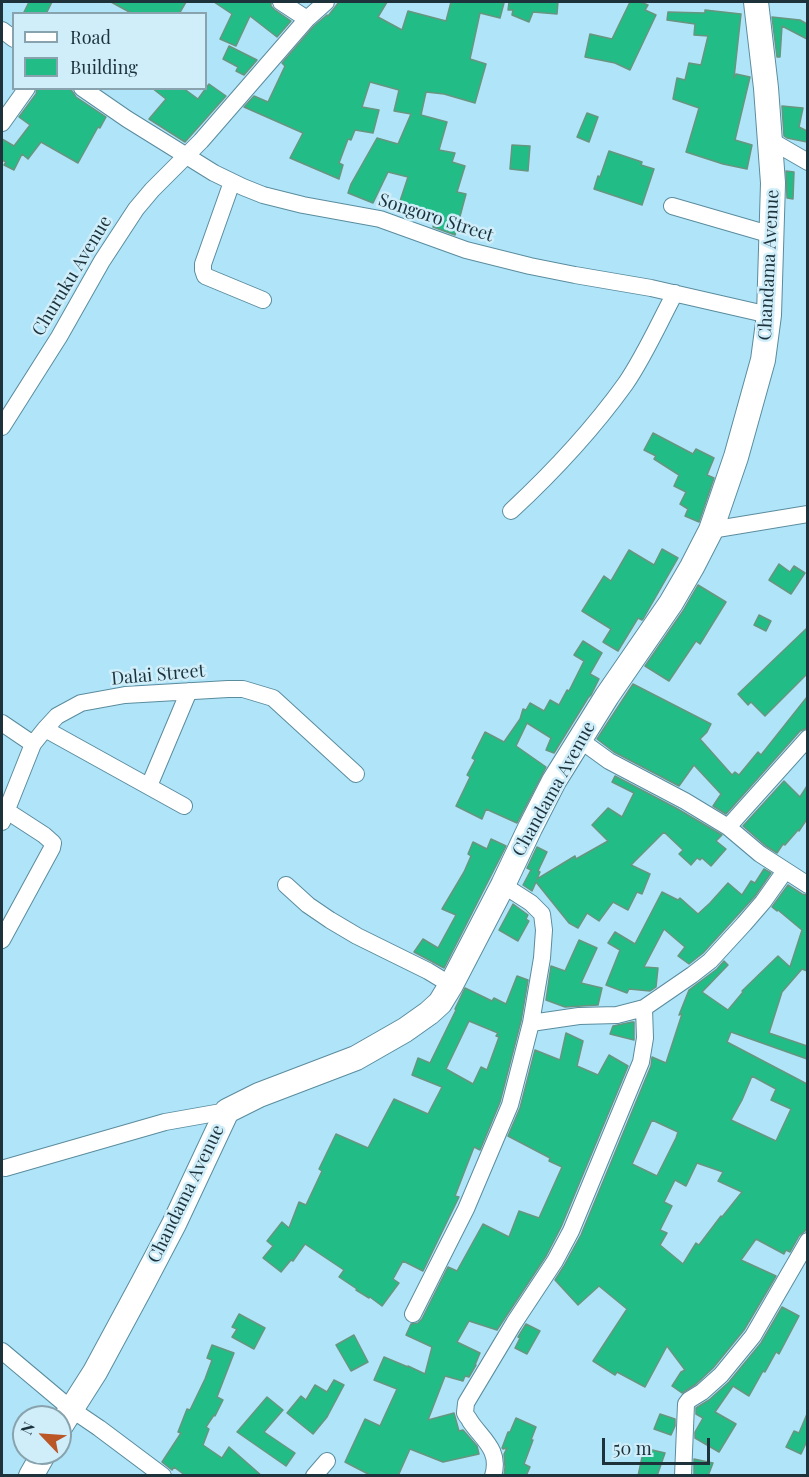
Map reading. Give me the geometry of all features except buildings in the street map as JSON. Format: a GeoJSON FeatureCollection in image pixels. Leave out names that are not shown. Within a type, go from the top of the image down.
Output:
{"type":"FeatureCollection","features":[{"type":"Feature","properties":{"kind":"street"},"geometry":{"type":"LineString","coordinates":[[281,2],[307,19]]}},
{"type":"Feature","properties":{"kind":"street","name":"Churuku Avenue"},"geometry":{"type":"LineString","coordinates":[[2,427],[59,337],[102,261],[136,210],[152,190],[201,141],[307,19],[326,2]]}},
{"type":"Feature","properties":{"kind":"street","name":"Chandama Avenue"},"geometry":{"type":"LineString","coordinates":[[72,1407],[95,1372],[174,1224],[227,1111],[259,1095],[356,1058],[405,1030],[440,1003],[503,885],[554,781],[607,696],[671,603],[711,530],[736,457],[763,360],[769,315],[773,183],[756,2]]}},
{"type":"Feature","properties":{"kind":"street"},"geometry":{"type":"LineString","coordinates":[[2,123],[26,90]]}},
{"type":"Feature","properties":{"kind":"street","name":"Songoro Street"},"geometry":{"type":"LineString","coordinates":[[85,90],[214,173],[263,195],[380,219],[445,244],[551,271],[638,285],[769,315]]}},
{"type":"Feature","properties":{"kind":"street"},"geometry":{"type":"LineString","coordinates":[[770,140],[807,162]]}},
{"type":"Feature","properties":{"kind":"street"},"geometry":{"type":"LineString","coordinates":[[232,182],[203,264],[203,270],[205,276],[263,300]]}},
{"type":"Feature","properties":{"kind":"street"},"geometry":{"type":"LineString","coordinates":[[672,206],[772,235]]}},
{"type":"Feature","properties":{"kind":"street"},"geometry":{"type":"LineString","coordinates":[[512,511],[539,485],[587,431],[626,382],[647,348],[675,294]]}},
{"type":"Feature","properties":{"kind":"street"},"geometry":{"type":"LineString","coordinates":[[711,530],[807,514]]}},
{"type":"Feature","properties":{"kind":"street","name":"Dalai Street"},"geometry":{"type":"LineString","coordinates":[[4,816],[33,744],[57,716],[81,703],[125,695],[243,689],[273,698],[356,774]]}},
{"type":"Feature","properties":{"kind":"street"},"geometry":{"type":"LineString","coordinates":[[149,786],[189,691]]}},
{"type":"Feature","properties":{"kind":"street"},"geometry":{"type":"LineString","coordinates":[[2,723],[33,744]]}},
{"type":"Feature","properties":{"kind":"street"},"geometry":{"type":"LineString","coordinates":[[45,729],[184,806]]}},
{"type":"Feature","properties":{"kind":"street"},"geometry":{"type":"LineString","coordinates":[[728,828],[807,738]]}},
{"type":"Feature","properties":{"kind":"street"},"geometry":{"type":"LineString","coordinates":[[580,740],[609,762],[685,801],[728,828],[760,854],[807,885]]}},
{"type":"Feature","properties":{"kind":"street"},"geometry":{"type":"LineString","coordinates":[[2,940],[52,848],[52,843],[44,835],[4,816]]}},
{"type":"Feature","properties":{"kind":"street"},"geometry":{"type":"LineString","coordinates":[[531,1023],[579,1016],[617,1015],[644,1008],[710,961],[757,909],[785,871]]}},
{"type":"Feature","properties":{"kind":"street"},"geometry":{"type":"LineString","coordinates":[[286,885],[308,905],[330,920],[451,985]]}},
{"type":"Feature","properties":{"kind":"street"},"geometry":{"type":"LineString","coordinates":[[413,1314],[466,1209],[506,1116],[531,1023],[542,958],[544,930],[542,914],[531,903],[503,885]]}},
{"type":"Feature","properties":{"kind":"street"},"geometry":{"type":"LineString","coordinates":[[493,1476],[495,1469],[493,1453],[486,1439],[474,1428],[465,1412],[466,1403],[514,1323],[555,1261],[571,1231],[641,1062],[645,1038],[644,1008]]}},
{"type":"Feature","properties":{"kind":"street"},"geometry":{"type":"LineString","coordinates":[[5,1168],[165,1122],[227,1111]]}},
{"type":"Feature","properties":{"kind":"street"},"geometry":{"type":"LineString","coordinates":[[683,1476],[688,1400],[702,1392],[721,1375],[753,1336],[807,1240]]}},
{"type":"Feature","properties":{"kind":"street"},"geometry":{"type":"LineString","coordinates":[[2,1352],[53,1405]]}},
{"type":"Feature","properties":{"kind":"street"},"geometry":{"type":"LineString","coordinates":[[72,1420],[99,1428],[163,1476]]}},
{"type":"Feature","properties":{"kind":"street"},"geometry":{"type":"LineString","coordinates":[[314,1476],[327,1461]]}}]}
